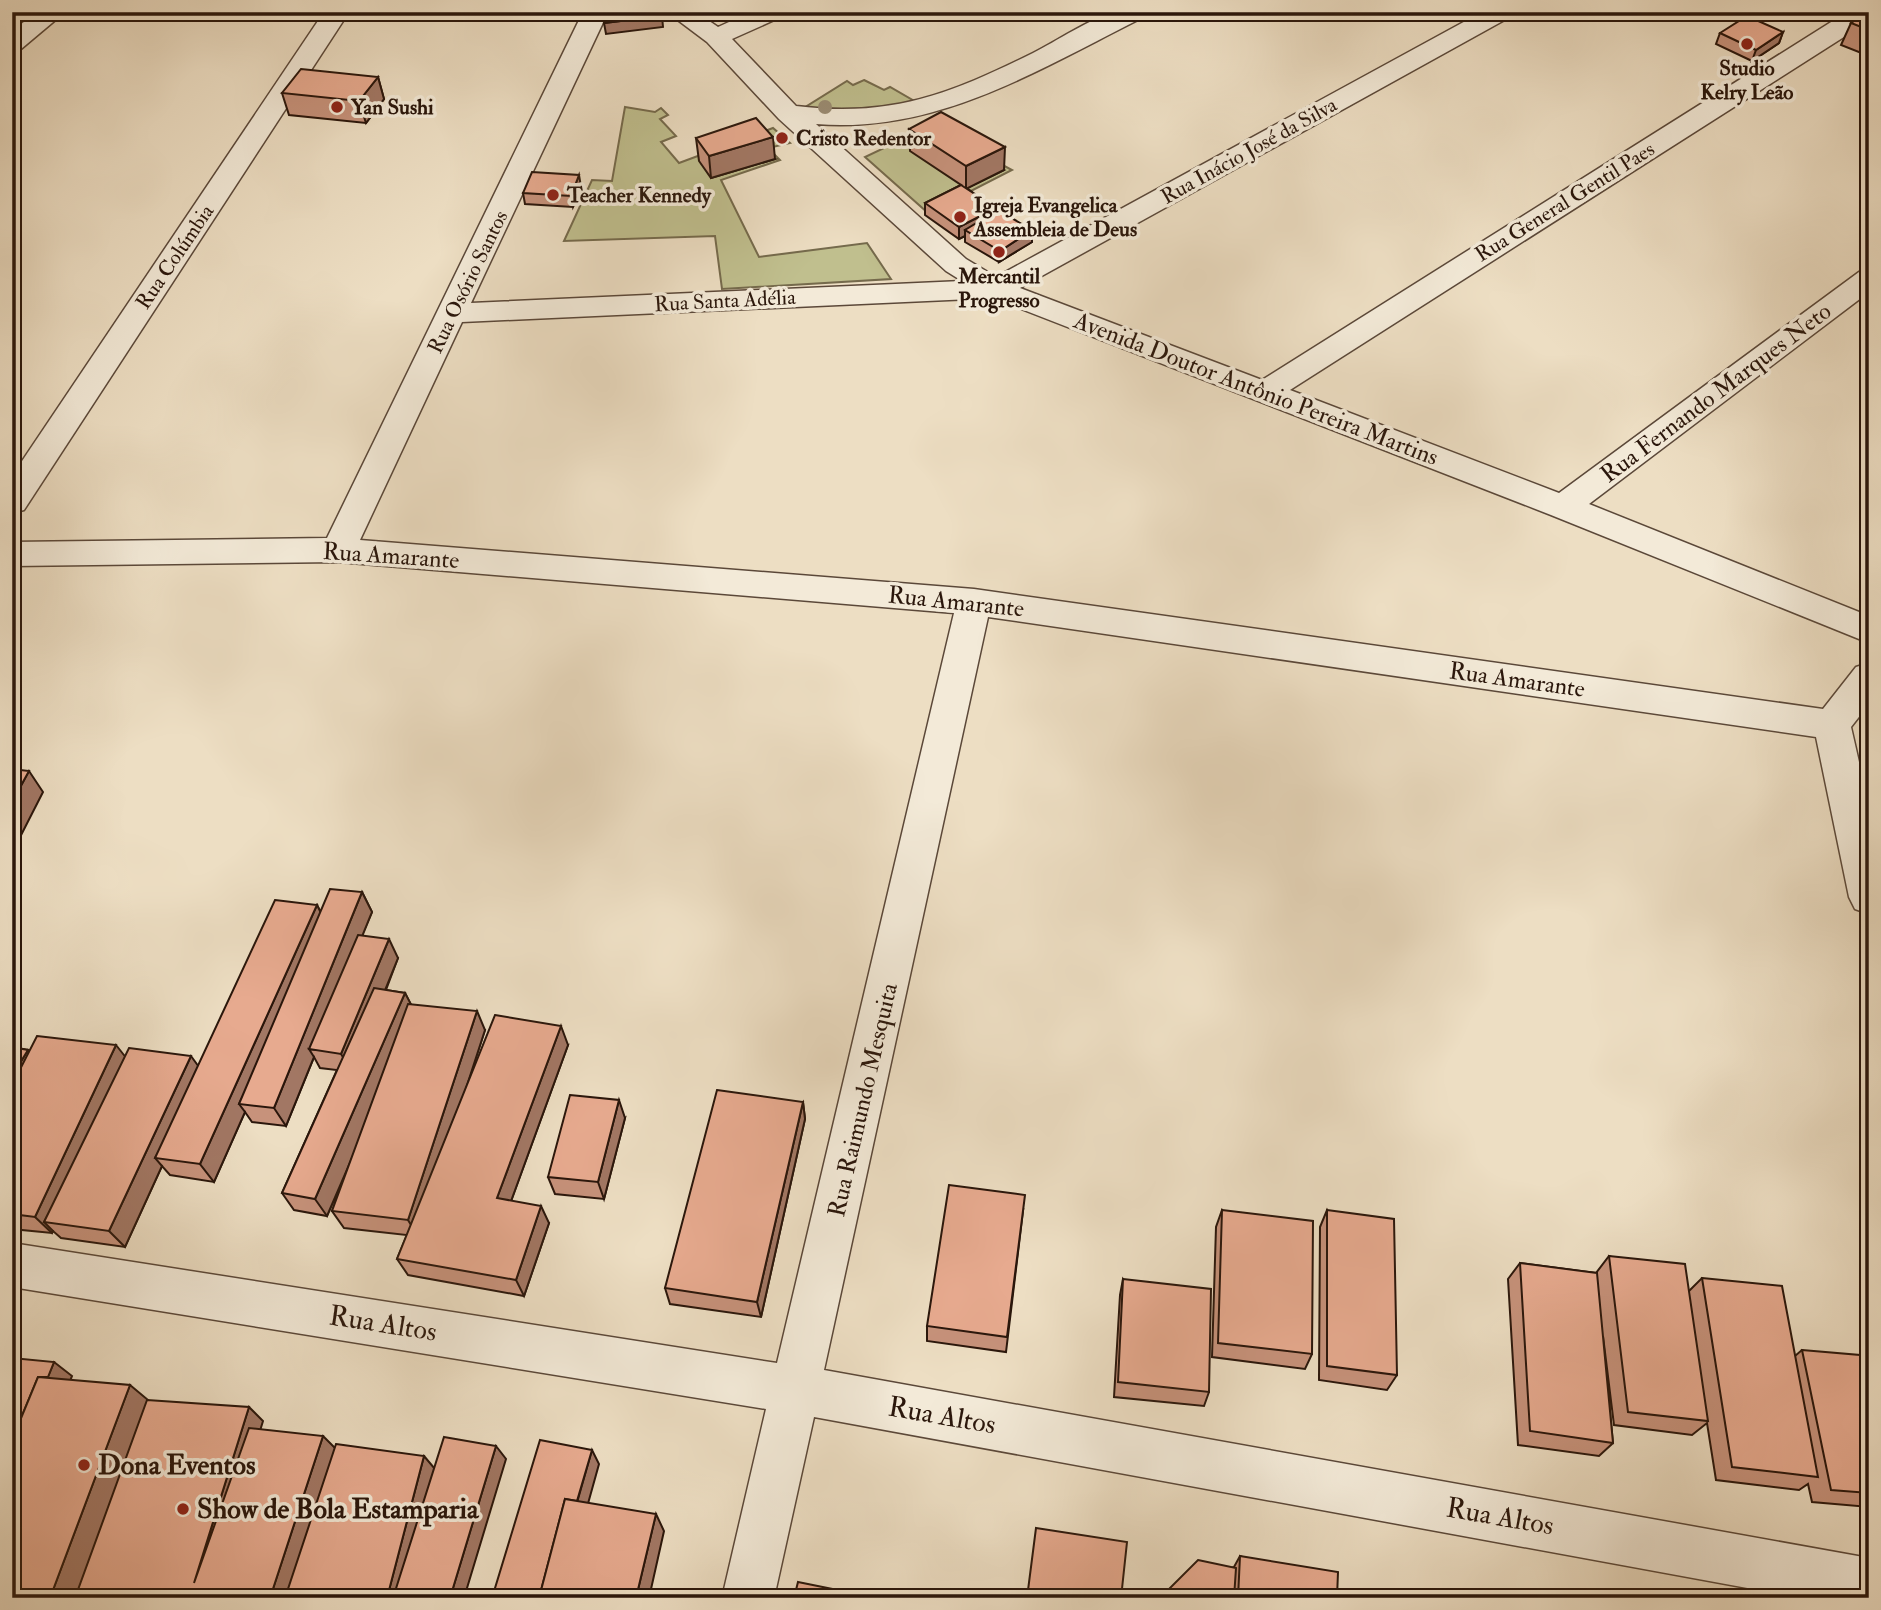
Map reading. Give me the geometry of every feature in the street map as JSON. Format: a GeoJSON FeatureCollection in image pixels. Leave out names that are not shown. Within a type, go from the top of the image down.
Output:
{"type":"FeatureCollection","features":[{"type":"Feature","properties":{"kind":"street"},"geometry":{"type":"LineString","coordinates":[[12,44],[53,12]]}},
{"type":"Feature","properties":{"kind":"street","name":"Rua Colúmbia"},"geometry":{"type":"LineString","coordinates":[[12,502],[337,12]]}},
{"type":"Feature","properties":{"kind":"street","name":"Rua Osório Santos"},"geometry":{"type":"LineString","coordinates":[[338,550],[596,12]]}},
{"type":"Feature","properties":{"kind":"street","name":"Avenida Doutor Antônio Pereira Martins"},"geometry":{"type":"LineString","coordinates":[[679,12],[716,37],[788,113],[956,265],[996,289],[1563,507],[1869,630]]}},
{"type":"Feature","properties":{"kind":"street"},"geometry":{"type":"LineString","coordinates":[[716,37],[772,12]]}},
{"type":"Feature","properties":{"kind":"street"},"geometry":{"type":"LineString","coordinates":[[788,113],[826,119],[855,118],[950,100],[1135,12]]}},
{"type":"Feature","properties":{"kind":"street","name":"Rua Inácio José da Silva"},"geometry":{"type":"LineString","coordinates":[[996,289],[1501,12]]}},
{"type":"Feature","properties":{"kind":"street","name":"Rua General Gentil Paes"},"geometry":{"type":"LineString","coordinates":[[1265,391],[1865,12]]}},
{"type":"Feature","properties":{"kind":"street","name":"Rua Fernando Marques Neto"},"geometry":{"type":"LineString","coordinates":[[1563,507],[1869,278]]}},
{"type":"Feature","properties":{"kind":"street","name":"Rua Santa Adélia"},"geometry":{"type":"LineString","coordinates":[[453,313],[996,289]]}},
{"type":"Feature","properties":{"kind":"street","name":"Rua Amarante"},"geometry":{"type":"LineString","coordinates":[[12,554],[338,550],[974,602],[1832,726]]}},
{"type":"Feature","properties":{"kind":"street","name":"Rua Raimundo Mesquita"},"geometry":{"type":"LineString","coordinates":[[748,1598],[798,1390],[974,602]]}},
{"type":"Feature","properties":{"kind":"street"},"geometry":{"type":"LineString","coordinates":[[1869,677],[1832,726],[1869,897]]}},
{"type":"Feature","properties":{"kind":"street","name":"Rua Altos"},"geometry":{"type":"LineString","coordinates":[[12,1265],[798,1390],[1869,1584]]}},
{"type":"Feature","properties":{"kind":"shaded area"},"geometry":{"type":"Polygon","coordinates":[[[864,80],[884,90],[890,87],[916,102],[853,113],[810,109],[807,106],[847,81],[853,85],[864,80]]]}},
{"type":"Feature","properties":{"kind":"shaded area"},"geometry":{"type":"Polygon","coordinates":[[[625,107],[655,112],[661,108],[668,115],[660,119],[676,136],[661,142],[679,163],[773,128],[790,143],[768,148],[780,160],[721,180],[759,257],[867,243],[891,279],[722,289],[715,236],[564,241],[592,180],[612,181],[625,107]]]}},
{"type":"Feature","properties":{"kind":"shaded area"},"geometry":{"type":"Polygon","coordinates":[[[930,126],[1012,170],[928,213],[865,157],[930,126]]]}},
{"type":"Feature","properties":{"kind":"building"},"geometry":{"type":"Polygon","coordinates":[[[607,12],[658,12],[662,16],[604,23],[607,12]]]}},
{"type":"Feature","properties":{"kind":"building"},"geometry":{"type":"Polygon","coordinates":[[[1867,12],[1869,30],[1851,23],[1867,12]]]}},
{"type":"Feature","properties":{"kind":"building"},"geometry":{"type":"Polygon","coordinates":[[[1747,16],[1783,32],[1756,50],[1720,33],[1747,16]]]}},
{"type":"Feature","properties":{"kind":"building"},"geometry":{"type":"Polygon","coordinates":[[[301,69],[378,77],[359,101],[282,93],[301,69]]]}},
{"type":"Feature","properties":{"kind":"building"},"geometry":{"type":"Polygon","coordinates":[[[941,112],[1005,147],[966,166],[909,129],[941,112]]]}},
{"type":"Feature","properties":{"kind":"building"},"geometry":{"type":"Polygon","coordinates":[[[756,118],[773,137],[709,156],[696,138],[756,118]]]}},
{"type":"Feature","properties":{"kind":"building"},"geometry":{"type":"Polygon","coordinates":[[[532,172],[579,175],[571,196],[523,193],[532,172]]]}},
{"type":"Feature","properties":{"kind":"building"},"geometry":{"type":"Polygon","coordinates":[[[961,185],[996,208],[959,227],[925,203],[961,185]]]}},
{"type":"Feature","properties":{"kind":"building"},"geometry":{"type":"Polygon","coordinates":[[[998,210],[1032,230],[1000,251],[965,230],[998,210]]]}},
{"type":"Feature","properties":{"kind":"building"},"geometry":{"type":"Polygon","coordinates":[[[12,769],[29,771],[12,802],[12,769]]]}},
{"type":"Feature","properties":{"kind":"building"},"geometry":{"type":"Polygon","coordinates":[[[330,889],[362,892],[274,1108],[239,1104],[330,889]]]}},
{"type":"Feature","properties":{"kind":"building"},"geometry":{"type":"Polygon","coordinates":[[[275,900],[317,905],[200,1164],[155,1158],[275,900]]]}},
{"type":"Feature","properties":{"kind":"building"},"geometry":{"type":"Polygon","coordinates":[[[358,935],[389,939],[341,1054],[309,1049],[358,935]]]}},
{"type":"Feature","properties":{"kind":"building"},"geometry":{"type":"Polygon","coordinates":[[[374,988],[405,993],[315,1199],[282,1193],[374,988]]]}},
{"type":"Feature","properties":{"kind":"building"},"geometry":{"type":"Polygon","coordinates":[[[408,1004],[477,1011],[408,1220],[332,1211],[408,1004]]]}},
{"type":"Feature","properties":{"kind":"building"},"geometry":{"type":"Polygon","coordinates":[[[495,1015],[561,1026],[497,1198],[541,1206],[516,1280],[397,1259],[495,1015]]]}},
{"type":"Feature","properties":{"kind":"building"},"geometry":{"type":"Polygon","coordinates":[[[37,1036],[116,1045],[35,1217],[12,1214],[12,1085],[37,1036]]]}},
{"type":"Feature","properties":{"kind":"building"},"geometry":{"type":"Polygon","coordinates":[[[12,1047],[28,1050],[12,1076],[12,1047]]]}},
{"type":"Feature","properties":{"kind":"building"},"geometry":{"type":"Polygon","coordinates":[[[129,1048],[191,1056],[109,1231],[44,1222],[129,1048]]]}},
{"type":"Feature","properties":{"kind":"building"},"geometry":{"type":"Polygon","coordinates":[[[717,1090],[803,1102],[757,1302],[665,1288],[717,1090]]]}},
{"type":"Feature","properties":{"kind":"building"},"geometry":{"type":"Polygon","coordinates":[[[570,1095],[619,1100],[598,1182],[548,1177],[570,1095]]]}},
{"type":"Feature","properties":{"kind":"building"},"geometry":{"type":"Polygon","coordinates":[[[949,1185],[1025,1195],[1007,1337],[927,1326],[949,1185]]]}},
{"type":"Feature","properties":{"kind":"building"},"geometry":{"type":"Polygon","coordinates":[[[1222,1210],[1313,1221],[1312,1354],[1218,1343],[1222,1210]]]}},
{"type":"Feature","properties":{"kind":"building"},"geometry":{"type":"Polygon","coordinates":[[[1327,1210],[1394,1219],[1397,1375],[1327,1366],[1327,1210]]]}},
{"type":"Feature","properties":{"kind":"building"},"geometry":{"type":"Polygon","coordinates":[[[1609,1256],[1685,1264],[1708,1421],[1628,1412],[1609,1256]]]}},
{"type":"Feature","properties":{"kind":"building"},"geometry":{"type":"Polygon","coordinates":[[[1520,1263],[1597,1273],[1613,1443],[1530,1431],[1520,1263]]]}},
{"type":"Feature","properties":{"kind":"building"},"geometry":{"type":"Polygon","coordinates":[[[1702,1278],[1782,1286],[1818,1477],[1732,1467],[1702,1278]]]}},
{"type":"Feature","properties":{"kind":"building"},"geometry":{"type":"Polygon","coordinates":[[[1123,1279],[1211,1289],[1209,1392],[1118,1382],[1123,1279]]]}},
{"type":"Feature","properties":{"kind":"building"},"geometry":{"type":"Polygon","coordinates":[[[1802,1350],[1860,1355],[1869,1394],[1869,1493],[1831,1490],[1802,1350]]]}},
{"type":"Feature","properties":{"kind":"building"},"geometry":{"type":"Polygon","coordinates":[[[12,1358],[54,1362],[48,1377],[38,1377],[12,1440],[12,1358]]]}},
{"type":"Feature","properties":{"kind":"building","name":"Dona Eventos"},"geometry":{"type":"Polygon","coordinates":[[[38,1377],[130,1385],[50,1598],[12,1598],[12,1440],[38,1377]]]}},
{"type":"Feature","properties":{"kind":"building"},"geometry":{"type":"Polygon","coordinates":[[[147,1400],[249,1407],[194,1583],[249,1428],[323,1436],[270,1598],[75,1598],[147,1400]]]}},
{"type":"Feature","properties":{"kind":"building"},"geometry":{"type":"Polygon","coordinates":[[[444,1437],[496,1446],[450,1598],[393,1598],[444,1437]]]}},
{"type":"Feature","properties":{"kind":"building"},"geometry":{"type":"Polygon","coordinates":[[[540,1440],[592,1450],[577,1501],[565,1499],[539,1598],[492,1598],[540,1440]]]}},
{"type":"Feature","properties":{"kind":"building"},"geometry":{"type":"Polygon","coordinates":[[[336,1444],[424,1456],[387,1598],[285,1598],[336,1444]]]}},
{"type":"Feature","properties":{"kind":"building"},"geometry":{"type":"Polygon","coordinates":[[[565,1499],[656,1514],[636,1598],[539,1598],[565,1499]]]}},
{"type":"Feature","properties":{"kind":"building"},"geometry":{"type":"Polygon","coordinates":[[[1036,1528],[1127,1542],[1121,1598],[1027,1598],[1036,1528]]]}},
{"type":"Feature","properties":{"kind":"building"},"geometry":{"type":"Polygon","coordinates":[[[1240,1556],[1338,1572],[1337,1598],[1238,1598],[1240,1556]]]}},
{"type":"Feature","properties":{"kind":"building"},"geometry":{"type":"Polygon","coordinates":[[[1198,1560],[1236,1568],[1234,1598],[1160,1598],[1198,1560]]]}},
{"type":"Feature","properties":{"kind":"building"},"geometry":{"type":"Polygon","coordinates":[[[798,1582],[877,1598],[794,1598],[798,1582]]]}},
{"type":"Feature","properties":{"kind":"place","name":"Studio Kelry Leão"},"geometry":{"type":"Point","coordinates":[1747,44]}},
{"type":"Feature","properties":{"kind":"place","name":"Yan Sushi"},"geometry":{"type":"Point","coordinates":[337,107]}},
{"type":"Feature","properties":{"kind":"place","name":"Cristo Redentor"},"geometry":{"type":"Point","coordinates":[782,138]}},
{"type":"Feature","properties":{"kind":"place","name":"Teacher Kennedy"},"geometry":{"type":"Point","coordinates":[553,195]}},
{"type":"Feature","properties":{"kind":"place","name":"Igreja Evangelica Assembleia de Deus"},"geometry":{"type":"Point","coordinates":[960,217]}},
{"type":"Feature","properties":{"kind":"place","name":"Mercantil Progresso"},"geometry":{"type":"Point","coordinates":[999,252]}},
{"type":"Feature","properties":{"kind":"place","name":"Dona Eventos"},"geometry":{"type":"Point","coordinates":[84,1465]}},
{"type":"Feature","properties":{"kind":"place","name":"Show de Bola Estamparia"},"geometry":{"type":"Point","coordinates":[183,1509]}}]}
